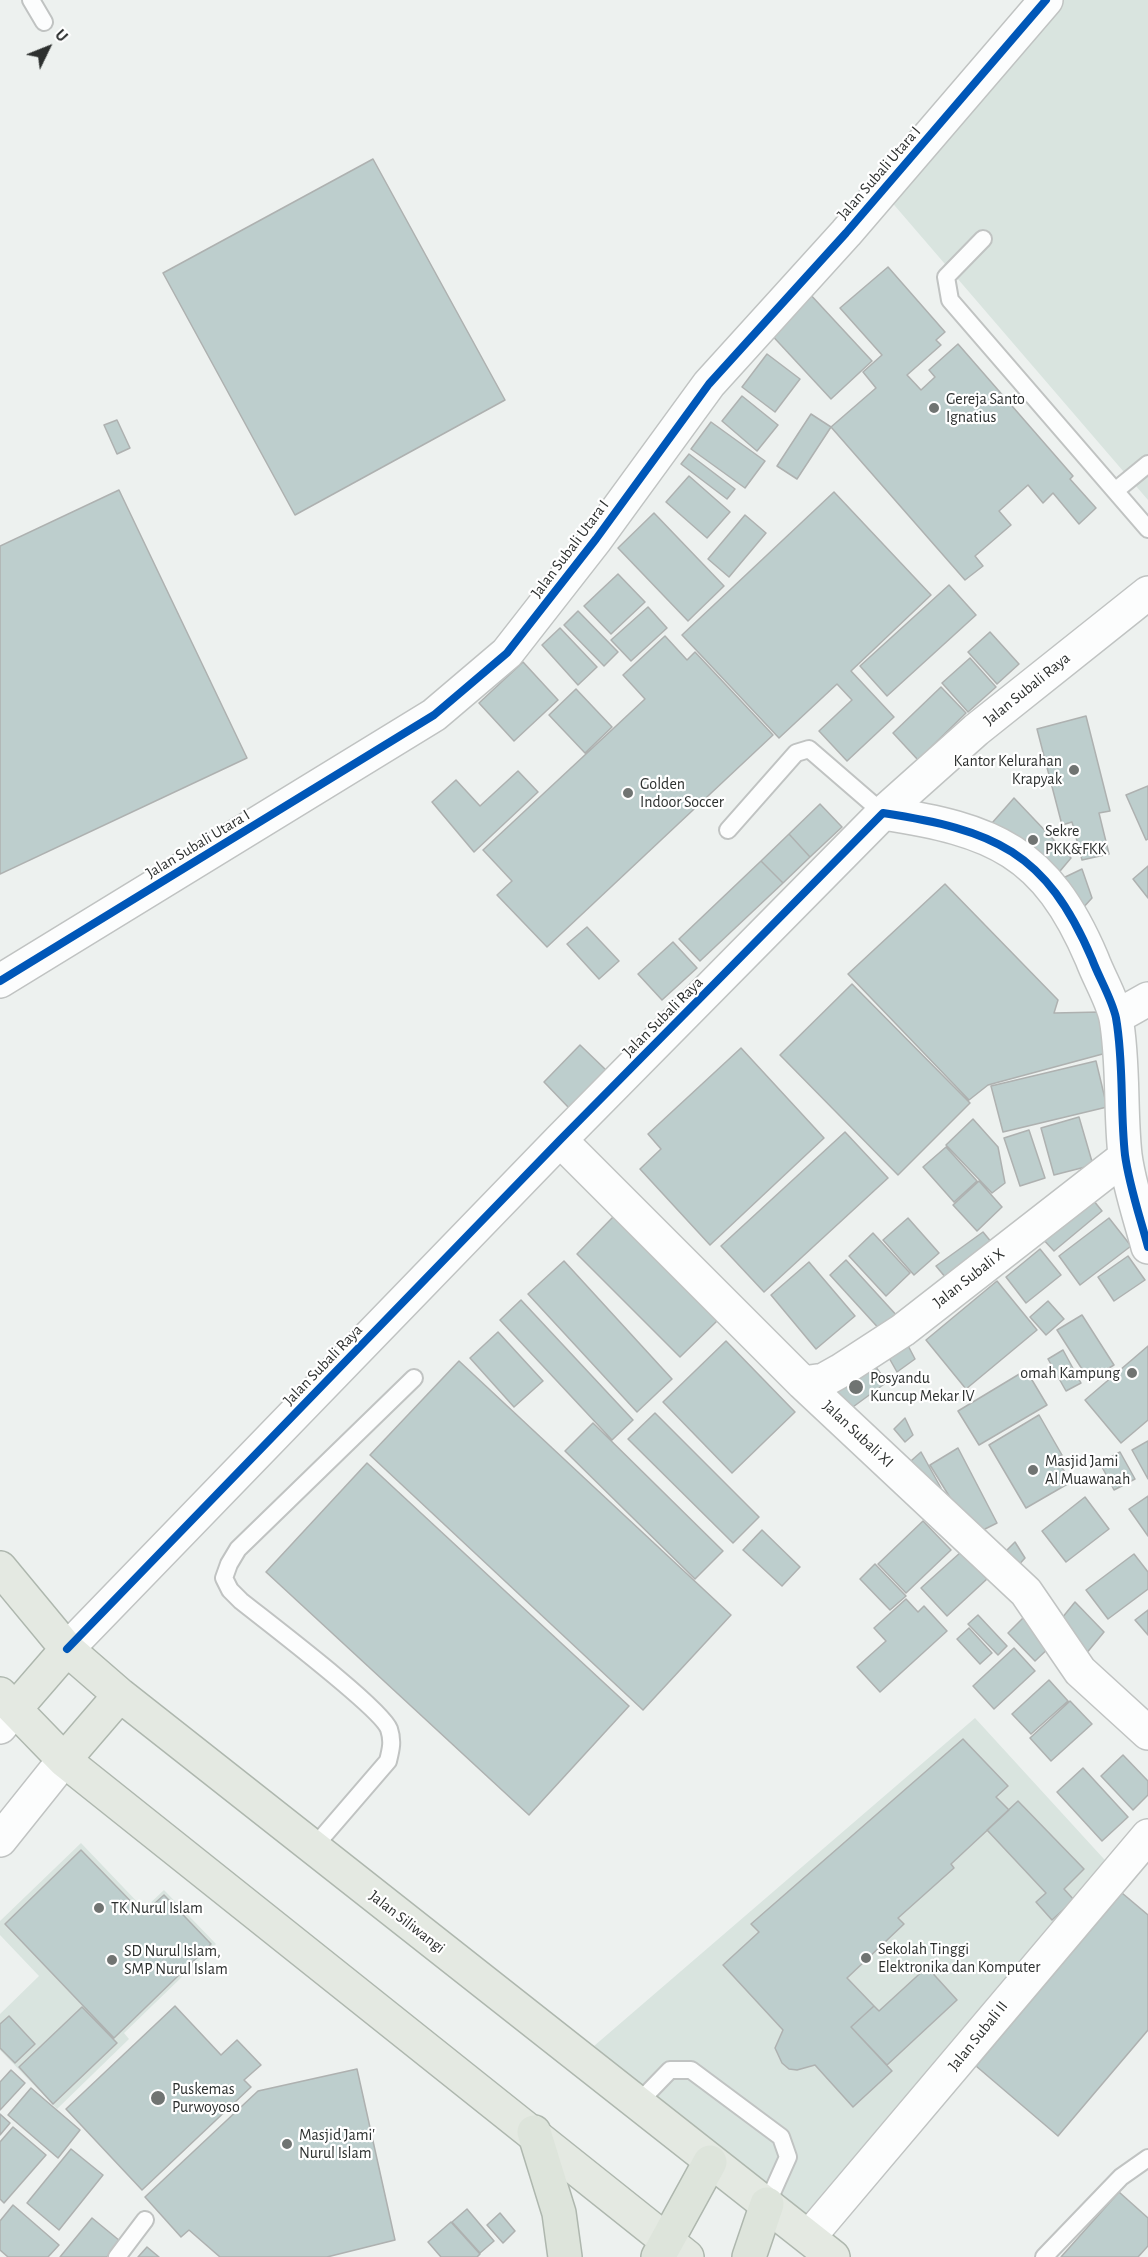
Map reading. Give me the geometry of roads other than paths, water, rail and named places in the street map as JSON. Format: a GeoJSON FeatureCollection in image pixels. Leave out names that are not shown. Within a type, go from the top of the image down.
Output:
{"type":"FeatureCollection","features":[{"type":"Feature","properties":{"kind":"highway","name":"Jalan Siliwangi"},"geometry":{"type":"LineString","coordinates":[[0,1568],[67,1649],[120,1695],[710,2162],[821,2247]]}},
{"type":"Feature","properties":{"kind":"highway"},"geometry":{"type":"LineString","coordinates":[[67,1649],[5,1710],[64,1760],[534,2132],[671,2252],[710,2162]]}},
{"type":"Feature","properties":{"kind":"highway"},"geometry":{"type":"LineString","coordinates":[[64,1760],[120,1695]]}},
{"type":"Feature","properties":{"kind":"highway"},"geometry":{"type":"LineString","coordinates":[[534,2132],[559,2212],[565,2257]]}},
{"type":"Feature","properties":{"kind":"highway"},"geometry":{"type":"LineString","coordinates":[[749,2257],[767,2204]]}},
{"type":"Feature","properties":{"kind":"street","name":"Jalan Subali Utara I"},"geometry":{"type":"LineString","coordinates":[[0,981],[434,715],[507,653],[596,539],[709,384],[846,233],[1046,0]]}},
{"type":"Feature","properties":{"kind":"street","name":"Jalan Subali Raya"},"geometry":{"type":"LineString","coordinates":[[67,1649],[560,1140],[883,813],[975,730],[1148,593]]}},
{"type":"Feature","properties":{"kind":"street"},"geometry":{"type":"LineString","coordinates":[[883,813],[940,822],[978,834],[1012,851],[1042,874],[1062,901],[1084,941],[1116,1017],[1125,1156],[1148,1247]]}},
{"type":"Feature","properties":{"kind":"street"},"geometry":{"type":"LineString","coordinates":[[1116,1017],[1148,999]]}},
{"type":"Feature","properties":{"kind":"street","name":"Jalan Subali XI"},"geometry":{"type":"LineString","coordinates":[[560,1140],[803,1383],[1026,1592],[1080,1671],[1148,1733]]}},
{"type":"Feature","properties":{"kind":"street","name":"Jalan Subali X"},"geometry":{"type":"LineString","coordinates":[[803,1383],[824,1380],[903,1329],[1125,1156]]}},
{"type":"Feature","properties":{"kind":"street"},"geometry":{"type":"LineString","coordinates":[[0,1840],[64,1760]]}},
{"type":"Feature","properties":{"kind":"street","name":"Jalan Subali II"},"geometry":{"type":"LineString","coordinates":[[821,2247],[1148,1836]]}},
{"type":"Feature","properties":{"kind":"lane"},"geometry":{"type":"LineString","coordinates":[[31,0],[44,22]]}},
{"type":"Feature","properties":{"kind":"lane"},"geometry":{"type":"LineString","coordinates":[[983,239],[946,277],[950,300],[1148,529]]}},
{"type":"Feature","properties":{"kind":"lane"},"geometry":{"type":"LineString","coordinates":[[1115,491],[1148,464]]}},
{"type":"Feature","properties":{"kind":"lane"},"geometry":{"type":"LineString","coordinates":[[728,830],[796,753],[809,749],[883,813]]}},
{"type":"Feature","properties":{"kind":"lane"},"geometry":{"type":"LineString","coordinates":[[313,1848],[388,1761],[392,1744],[388,1727],[358,1697],[242,1601],[230,1590],[224,1578],[238,1549],[414,1378]]}},
{"type":"Feature","properties":{"kind":"lane"},"geometry":{"type":"LineString","coordinates":[[638,2103],[670,2070],[691,2070],[781,2137],[788,2157],[767,2204]]}},
{"type":"Feature","properties":{"kind":"lane"},"geometry":{"type":"LineString","coordinates":[[1044,2257],[1121,2177],[1148,2158]]}},
{"type":"Feature","properties":{"kind":"lane"},"geometry":{"type":"LineString","coordinates":[[117,2257],[145,2220]]}},
{"type":"Feature","properties":{"kind":"place","name":"Gereja Santo Ignatius"},"geometry":{"type":"Point","coordinates":[934,408]}},
{"type":"Feature","properties":{"kind":"place","name":"Kantor Kelurahan Krapyak"},"geometry":{"type":"Point","coordinates":[1074,770]}},
{"type":"Feature","properties":{"kind":"place","name":"Golden Indoor Soccer"},"geometry":{"type":"Point","coordinates":[628,793]}},
{"type":"Feature","properties":{"kind":"place","name":"Sekre PKK&FKK"},"geometry":{"type":"Point","coordinates":[1033,840]}},
{"type":"Feature","properties":{"kind":"place","name":"omah Kampung"},"geometry":{"type":"Point","coordinates":[1132,1373]}},
{"type":"Feature","properties":{"kind":"place","name":"Posyandu Kuncup Mekar IV"},"geometry":{"type":"Point","coordinates":[856,1387]}},
{"type":"Feature","properties":{"kind":"place","name":"Masjid Jami Al Muawanah"},"geometry":{"type":"Point","coordinates":[1033,1470]}},
{"type":"Feature","properties":{"kind":"place","name":"TK Nurul Islam"},"geometry":{"type":"Point","coordinates":[99,1908]}},
{"type":"Feature","properties":{"kind":"place","name":"Sekolah Tinggi Elektronika dan Komputer"},"geometry":{"type":"Point","coordinates":[866,1958]}},
{"type":"Feature","properties":{"kind":"place","name":"SD Nurul Islam, SMP Nurul Islam"},"geometry":{"type":"Point","coordinates":[112,1960]}},
{"type":"Feature","properties":{"kind":"place","name":"Puskemas Purwoyoso"},"geometry":{"type":"Point","coordinates":[158,2098]}},
{"type":"Feature","properties":{"kind":"place","name":"Masjid Jami' Nurul Islam"},"geometry":{"type":"Point","coordinates":[287,2144]}}]}
